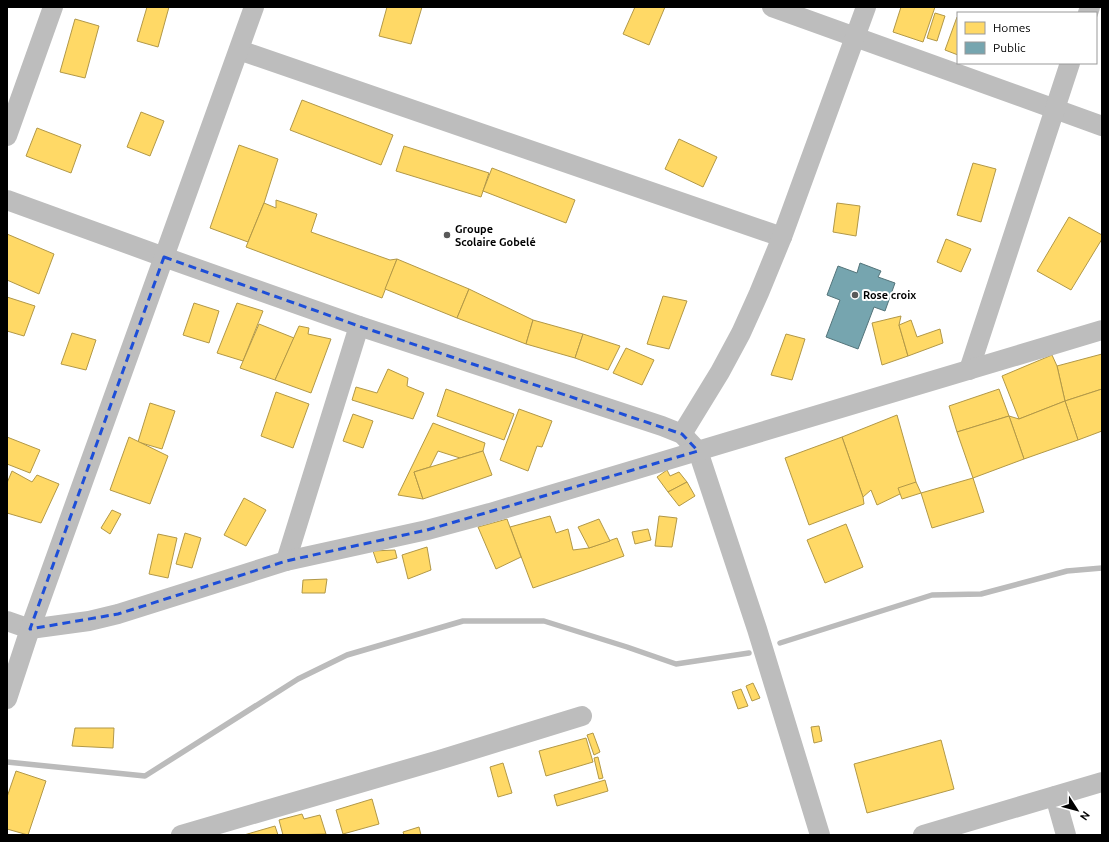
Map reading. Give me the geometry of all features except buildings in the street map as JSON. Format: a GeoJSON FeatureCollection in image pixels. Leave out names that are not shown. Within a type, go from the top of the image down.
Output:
{"type":"FeatureCollection","features":[{"type":"Feature","properties":{"kind":"street"},"geometry":{"type":"LineString","coordinates":[[7,136],[53,7]]}},
{"type":"Feature","properties":{"kind":"street"},"geometry":{"type":"LineString","coordinates":[[7,699],[30,629],[254,7]]}},
{"type":"Feature","properties":{"kind":"street"},"geometry":{"type":"LineString","coordinates":[[772,7],[856,36],[1102,126]]}},
{"type":"Feature","properties":{"kind":"street"},"geometry":{"type":"LineString","coordinates":[[682,434],[720,372],[741,333],[782,237],[866,7]]}},
{"type":"Feature","properties":{"kind":"street"},"geometry":{"type":"LineString","coordinates":[[239,50],[782,237]]}},
{"type":"Feature","properties":{"kind":"street"},"geometry":{"type":"LineString","coordinates":[[969,370],[1070,64]]}},
{"type":"Feature","properties":{"kind":"street"},"geometry":{"type":"LineString","coordinates":[[7,200],[164,258],[359,326],[662,426],[682,434],[698,451],[757,629],[820,835]]}},
{"type":"Feature","properties":{"kind":"street"},"geometry":{"type":"LineString","coordinates":[[286,561],[359,326]]}},
{"type":"Feature","properties":{"kind":"street"},"geometry":{"type":"LineString","coordinates":[[7,621],[30,629],[89,621],[118,614],[286,561],[427,530],[698,451],[1102,330]]}},
{"type":"Feature","properties":{"kind":"street"},"geometry":{"type":"LineString","coordinates":[[181,835],[439,760],[582,716]]}},
{"type":"Feature","properties":{"kind":"street"},"geometry":{"type":"LineString","coordinates":[[924,835],[1102,782]]}},
{"type":"Feature","properties":{"kind":"street"},"geometry":{"type":"LineString","coordinates":[[1055,796],[1066,835]]}},
{"type":"Feature","properties":{"kind":"highlighted area"},"geometry":{"type":"Polygon","coordinates":[[[164,257],[359,326],[682,434],[698,451],[427,530],[286,561],[118,614],[30,629],[164,257]]]}},
{"type":"Feature","properties":{"kind":"waterway"},"geometry":{"type":"LineString","coordinates":[[780,643],[932,595],[981,594],[1067,571],[1102,568]]}},
{"type":"Feature","properties":{"kind":"waterway"},"geometry":{"type":"LineString","coordinates":[[7,762],[145,776],[298,679],[347,655],[463,621],[544,621],[676,664],[749,653]]}},
{"type":"Feature","properties":{"kind":"place","name":"Groupe Scolaire Gobelé"},"geometry":{"type":"Point","coordinates":[447,235]}},
{"type":"Feature","properties":{"kind":"place","name":"Rose croix"},"geometry":{"type":"Point","coordinates":[855,295]}}]}
